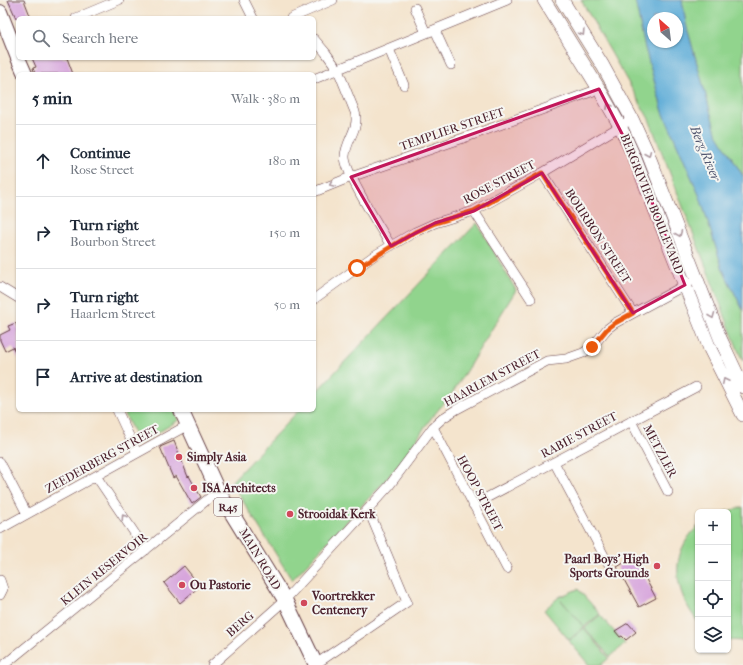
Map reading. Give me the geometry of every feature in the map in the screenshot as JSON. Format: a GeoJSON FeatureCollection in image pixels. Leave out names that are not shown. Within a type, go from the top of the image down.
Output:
{"type":"FeatureCollection","features":[{"type":"Feature","properties":{"kind":"main road"},"geometry":{"type":"LineString","coordinates":[[1,15],[15,43]]}},
{"type":"Feature","properties":{"kind":"main road"},"geometry":{"type":"LineString","coordinates":[[19,60],[24,72]]}},
{"type":"Feature","properties":{"kind":"main road","name":"MAIN ROAD"},"geometry":{"type":"LineString","coordinates":[[182,412],[218,491],[285,600],[316,665]]}},
{"type":"Feature","properties":{"kind":"street"},"geometry":{"type":"LineString","coordinates":[[81,16],[119,0]]}},
{"type":"Feature","properties":{"kind":"street"},"geometry":{"type":"LineString","coordinates":[[244,0],[252,16]]}},
{"type":"Feature","properties":{"kind":"street"},"geometry":{"type":"LineString","coordinates":[[296,16],[333,0]]}},
{"type":"Feature","properties":{"kind":"street"},"geometry":{"type":"LineString","coordinates":[[316,78],[506,0]]}},
{"type":"Feature","properties":{"kind":"street","name":"BERGRIVIER BOULEVARD"},"geometry":{"type":"LineString","coordinates":[[544,0],[620,126],[710,349],[743,415]]}},
{"type":"Feature","properties":{"kind":"street","name":"BERGRIVIER BOULEVARD"},"geometry":{"type":"LineString","coordinates":[[562,0],[603,66],[632,119],[648,154],[720,338],[743,387]]}},
{"type":"Feature","properties":{"kind":"street"},"geometry":{"type":"LineString","coordinates":[[415,8],[431,31],[451,65]]}},
{"type":"Feature","properties":{"kind":"street"},"geometry":{"type":"LineString","coordinates":[[316,41],[338,70],[357,119],[346,148],[345,158],[351,177],[391,246]]}},
{"type":"Feature","properties":{"kind":"street"},"geometry":{"type":"LineString","coordinates":[[389,49],[404,85]]}},
{"type":"Feature","properties":{"kind":"street","name":"TEMPLIER STREET"},"geometry":{"type":"LineString","coordinates":[[316,191],[351,177],[599,89]]}},
{"type":"Feature","properties":{"kind":"street","name":"ROSE STREET"},"geometry":{"type":"LineString","coordinates":[[316,298],[357,268],[415,232],[435,223],[474,211],[542,173],[632,119]]}},
{"type":"Feature","properties":{"kind":"street","name":"BOURBON STREET"},"geometry":{"type":"LineString","coordinates":[[542,173],[633,313]]}},
{"type":"Feature","properties":{"kind":"street"},"geometry":{"type":"LineString","coordinates":[[474,211],[531,299]]}},
{"type":"Feature","properties":{"kind":"street","name":"HAARLEM STREET"},"geometry":{"type":"LineString","coordinates":[[285,600],[389,486],[433,428],[443,418],[547,361],[566,359],[583,353],[592,347],[607,329],[615,323],[697,279]]}},
{"type":"Feature","properties":{"kind":"street"},"geometry":{"type":"LineString","coordinates":[[0,287],[16,297]]}},
{"type":"Feature","properties":{"kind":"street","name":"RABIE STREET"},"geometry":{"type":"LineString","coordinates":[[473,505],[696,387]]}},
{"type":"Feature","properties":{"kind":"street"},"geometry":{"type":"LineString","coordinates":[[118,412],[137,453]]}},
{"type":"Feature","properties":{"kind":"street","name":"METZLER"},"geometry":{"type":"LineString","coordinates":[[631,421],[668,492]]}},
{"type":"Feature","properties":{"kind":"street","name":"ZEEDERBERG STREET"},"geometry":{"type":"LineString","coordinates":[[0,529],[188,425]]}},
{"type":"Feature","properties":{"kind":"street","name":"HOOP STREET"},"geometry":{"type":"LineString","coordinates":[[433,428],[507,569]]}},
{"type":"Feature","properties":{"kind":"street"},"geometry":{"type":"LineString","coordinates":[[0,462],[27,514]]}},
{"type":"Feature","properties":{"kind":"street"},"geometry":{"type":"LineString","coordinates":[[554,462],[608,563]]}},
{"type":"Feature","properties":{"kind":"street"},"geometry":{"type":"LineString","coordinates":[[96,476],[146,550]]}},
{"type":"Feature","properties":{"kind":"street","name":"KLEIN RESERVOIR"},"geometry":{"type":"LineString","coordinates":[[4,665],[218,491]]}},
{"type":"Feature","properties":{"kind":"street"},"geometry":{"type":"LineString","coordinates":[[316,665],[407,602],[368,509]]}},
{"type":"Feature","properties":{"kind":"street"},"geometry":{"type":"LineString","coordinates":[[0,580],[2,589],[0,595]]}},
{"type":"Feature","properties":{"kind":"street","name":"BERG"},"geometry":{"type":"LineString","coordinates":[[212,665],[285,600]]}},
{"type":"Feature","properties":{"kind":"highlighted area"},"geometry":{"type":"Polygon","coordinates":[[[599,89],[635,159],[685,285],[633,313],[542,173],[474,211],[435,223],[391,246],[351,177],[599,89]]]}},
{"type":"Feature","properties":{"kind":"green space"},"geometry":{"type":"Polygon","coordinates":[[[581,0],[635,0],[645,48],[663,112],[700,197],[723,270],[743,310],[743,361],[649,119],[581,0]]]}},
{"type":"Feature","properties":{"kind":"green space"},"geometry":{"type":"Polygon","coordinates":[[[682,0],[743,0],[743,176],[716,132],[686,24],[682,0]]]}},
{"type":"Feature","properties":{"kind":"green space"},"geometry":{"type":"Polygon","coordinates":[[[477,223],[516,290],[453,392],[429,421],[405,457],[384,482],[292,580],[231,482],[297,412],[316,412],[316,392],[477,223]]]}},
{"type":"Feature","properties":{"kind":"green space"},"geometry":{"type":"Polygon","coordinates":[[[124,412],[176,412],[179,420],[139,444],[124,412]]]}},
{"type":"Feature","properties":{"kind":"green space"},"geometry":{"type":"Polygon","coordinates":[[[743,507],[743,641],[731,640],[731,510],[743,507]]]}},
{"type":"Feature","properties":{"kind":"green space"},"geometry":{"type":"Polygon","coordinates":[[[695,529],[695,618],[684,598],[678,573],[678,561],[688,537],[695,529]]]}},
{"type":"Feature","properties":{"kind":"green space"},"geometry":{"type":"Polygon","coordinates":[[[578,589],[600,614],[569,640],[544,610],[559,597],[578,589]]]}},
{"type":"Feature","properties":{"kind":"green space"},"geometry":{"type":"Polygon","coordinates":[[[600,615],[625,644],[610,657],[585,628],[600,615]]]}},
{"type":"Feature","properties":{"kind":"green space"},"geometry":{"type":"Polygon","coordinates":[[[584,628],[609,658],[601,665],[589,665],[569,641],[584,628]]]}},
{"type":"Feature","properties":{"kind":"water","name":"Berg River"},"geometry":{"type":"Polygon","coordinates":[[[635,0],[682,0],[686,24],[716,132],[743,176],[743,310],[723,270],[700,197],[663,112],[645,48],[635,0]]]}},
{"type":"Feature","properties":{"kind":"building"},"geometry":{"type":"Polygon","coordinates":[[[8,0],[24,0],[30,16],[16,16],[16,18],[8,0]]]}},
{"type":"Feature","properties":{"kind":"building"},"geometry":{"type":"Polygon","coordinates":[[[33,60],[68,60],[72,72],[34,72],[33,68],[36,67],[33,60]]]}},
{"type":"Feature","properties":{"kind":"building"},"geometry":{"type":"Polygon","coordinates":[[[16,323],[16,354],[13,347],[5,351],[0,340],[0,335],[10,330],[8,326],[16,323]]]}},
{"type":"Feature","properties":{"kind":"building"},"geometry":{"type":"Polygon","coordinates":[[[174,441],[188,477],[189,476],[201,497],[192,504],[176,476],[173,478],[160,447],[174,441]]]}},
{"type":"Feature","properties":{"kind":"building"},"geometry":{"type":"Polygon","coordinates":[[[634,557],[656,598],[639,607],[617,567],[634,557]]]}},
{"type":"Feature","properties":{"kind":"building","name":"Ou Pastorie"},"geometry":{"type":"Polygon","coordinates":[[[184,566],[200,586],[180,603],[164,583],[184,566]]]}},
{"type":"Feature","properties":{"kind":"building"},"geometry":{"type":"Polygon","coordinates":[[[628,623],[636,632],[626,640],[622,636],[620,637],[615,631],[628,623]]]}},
{"type":"Feature","properties":{"kind":"place","name":"Simply Asia"},"geometry":{"type":"Point","coordinates":[179,457]}},
{"type":"Feature","properties":{"kind":"place","name":"ISA Architects"},"geometry":{"type":"Point","coordinates":[194,488]}},
{"type":"Feature","properties":{"kind":"place","name":"Strooidak Kerk"},"geometry":{"type":"Point","coordinates":[290,514]}},
{"type":"Feature","properties":{"kind":"place","name":"Paarl Boys' High Sports Grounds"},"geometry":{"type":"Point","coordinates":[657,566]}},
{"type":"Feature","properties":{"kind":"place","name":"Ou Pastorie"},"geometry":{"type":"Point","coordinates":[182,585]}},
{"type":"Feature","properties":{"kind":"place","name":"Voortrekker Centenery"},"geometry":{"type":"Point","coordinates":[304,603]}},
{"type":"Feature","properties":{"kind":"route"},"geometry":{"type":"LineString","coordinates":[[357,268],[375,255],[415,232],[435,223],[474,211],[542,173],[633,313],[607,329],[592,347]]}}]}
